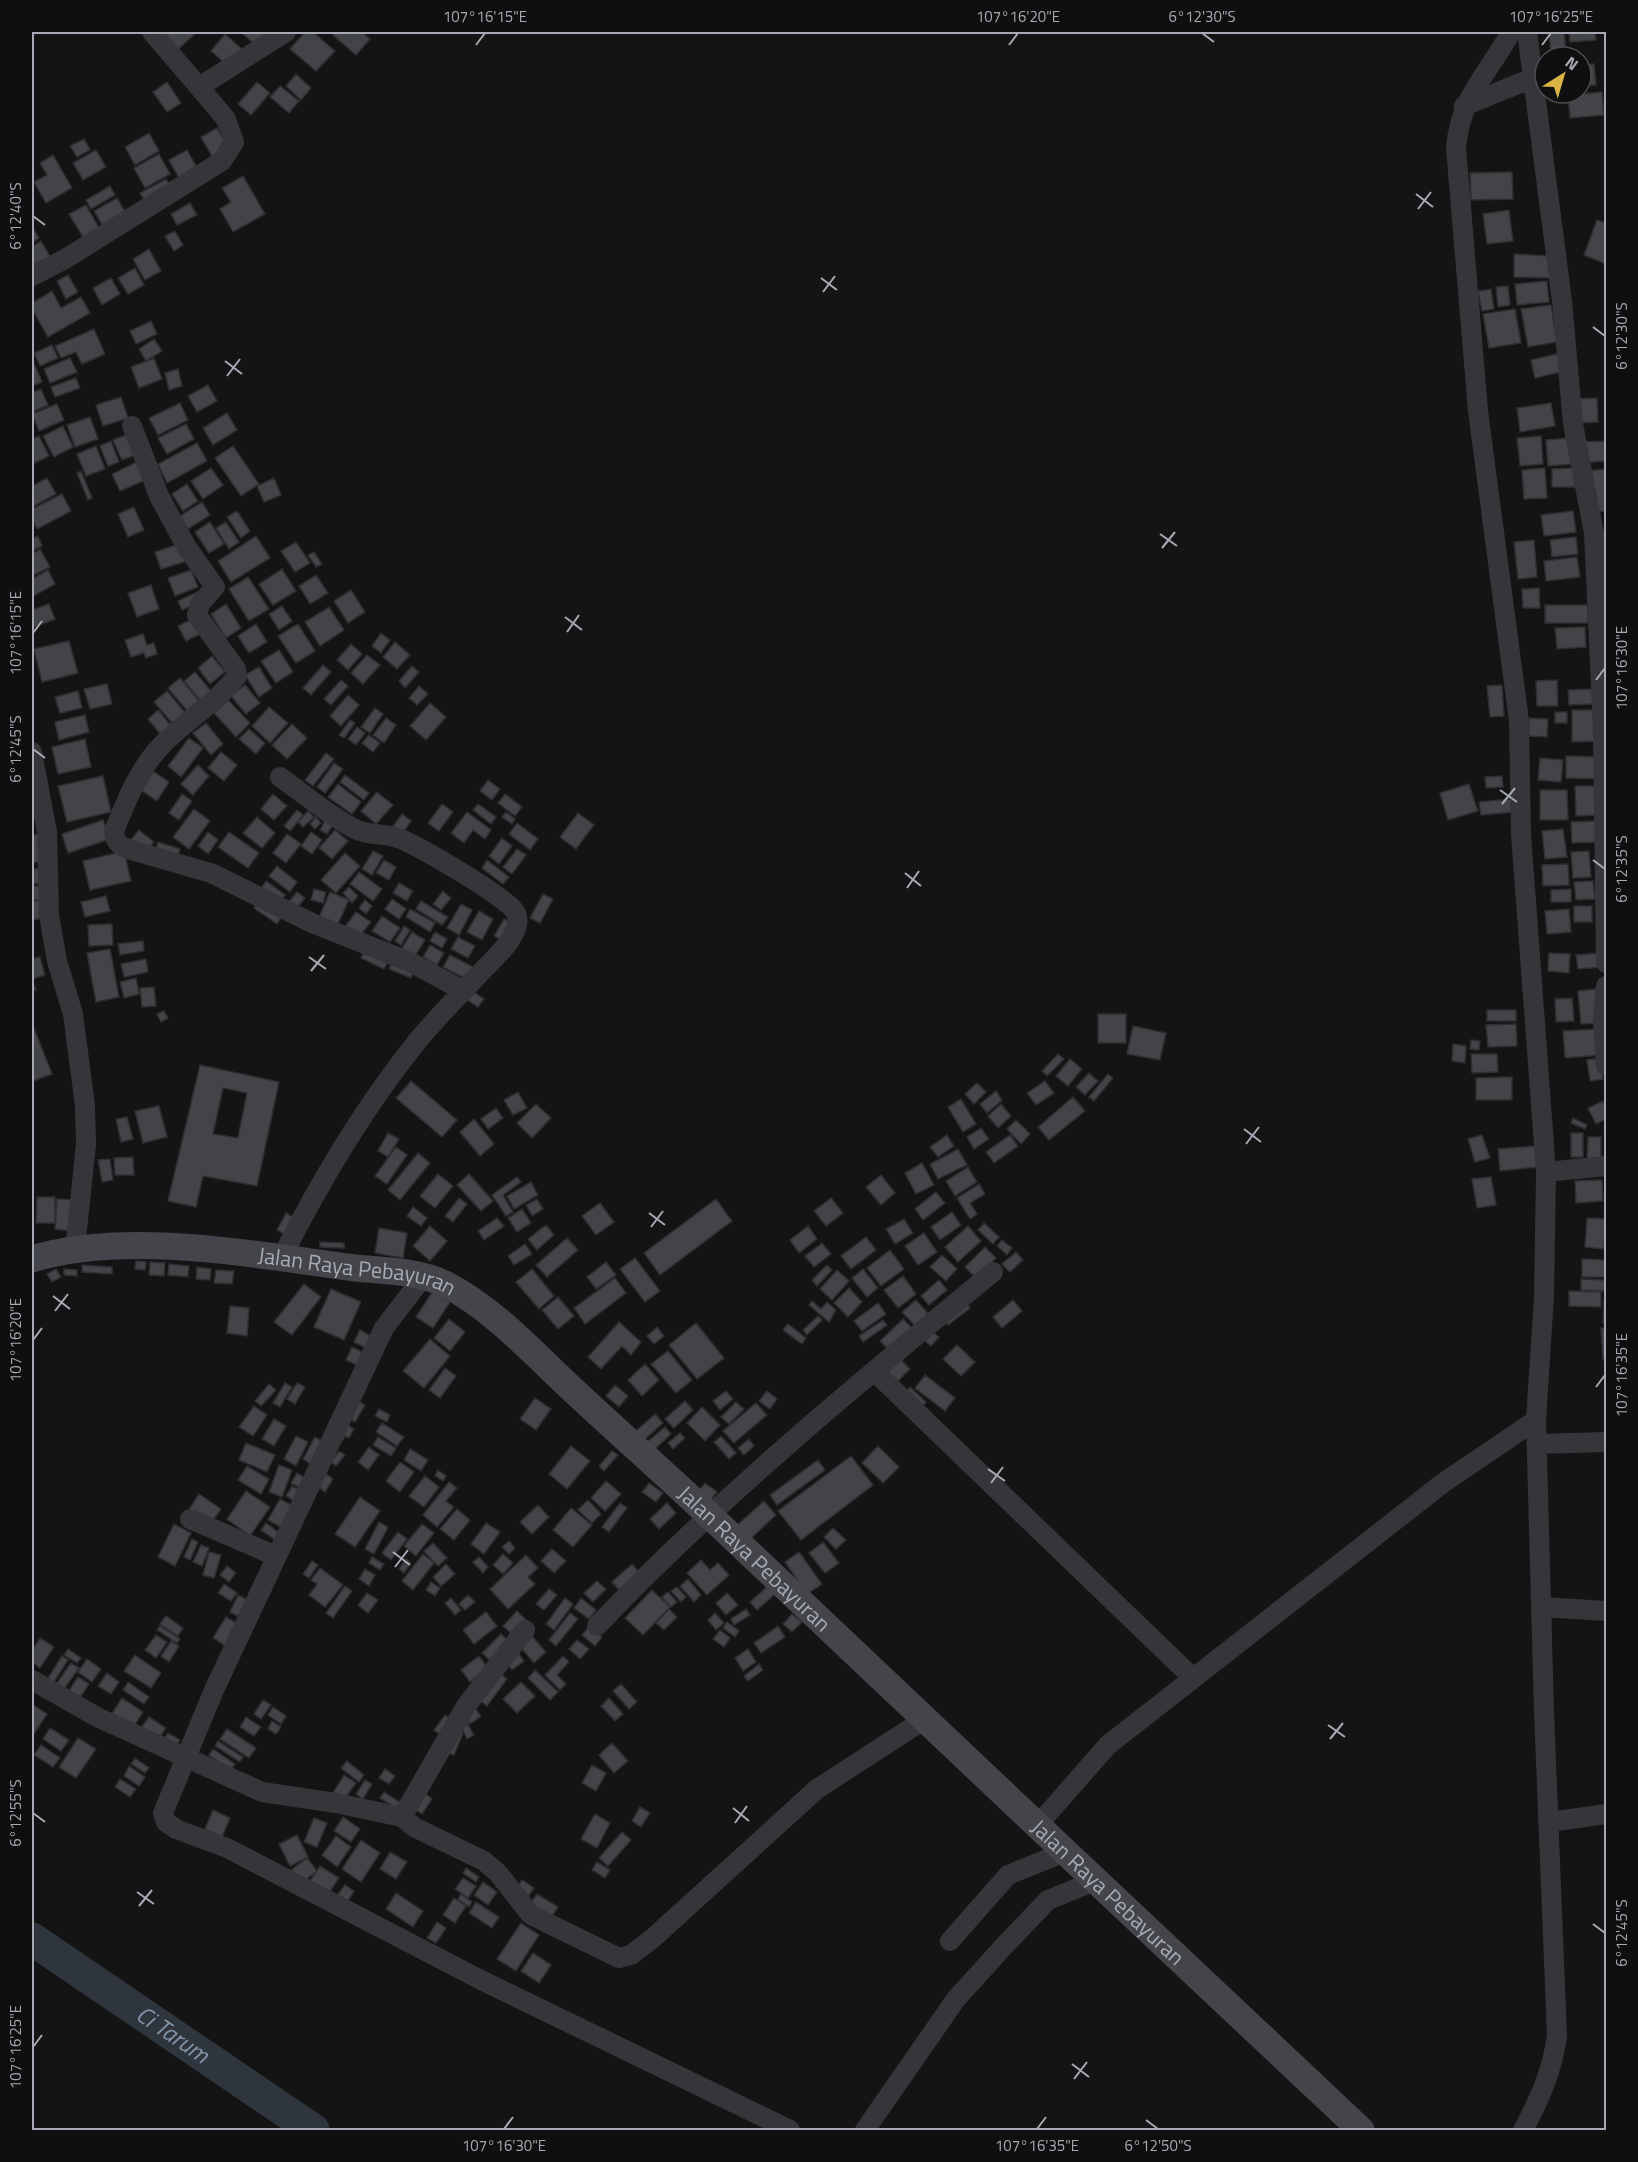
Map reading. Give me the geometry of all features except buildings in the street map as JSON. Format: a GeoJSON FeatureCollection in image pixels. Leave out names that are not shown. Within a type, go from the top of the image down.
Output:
{"type":"FeatureCollection","features":[{"type":"Feature","properties":{"kind":"main road","name":"Jalan Raya Pebayuran"},"geometry":{"type":"LineString","coordinates":[[32,1259],[75,1249],[156,1247],[282,1257],[424,1276],[459,1291],[515,1336],[710,1515],[926,1719],[1036,1827],[1361,2130]]}},
{"type":"Feature","properties":{"kind":"street"},"geometry":{"type":"LineString","coordinates":[[32,276],[65,260],[222,161],[234,142],[226,119],[152,32]]}},
{"type":"Feature","properties":{"kind":"street"},"geometry":{"type":"LineString","coordinates":[[199,87],[286,32]]}},
{"type":"Feature","properties":{"kind":"street"},"geometry":{"type":"LineString","coordinates":[[1511,32],[1464,106],[1458,125],[1456,148],[1478,411],[1519,721],[1521,834],[1546,1172],[1544,1296],[1536,1420],[1543,1607],[1544,1712],[1557,2036],[1547,2084],[1523,2130]]}},
{"type":"Feature","properties":{"kind":"street"},"geometry":{"type":"LineString","coordinates":[[1527,32],[1533,71]]}},
{"type":"Feature","properties":{"kind":"street"},"geometry":{"type":"LineString","coordinates":[[1464,106],[1533,77]]}},
{"type":"Feature","properties":{"kind":"street"},"geometry":{"type":"LineString","coordinates":[[1537,105],[1568,356],[1573,424],[1594,533],[1603,732],[1606,963]]}},
{"type":"Feature","properties":{"kind":"street"},"geometry":{"type":"LineString","coordinates":[[132,426],[159,496],[186,546],[215,587],[200,604],[197,615],[236,669],[237,676],[218,698],[161,745],[130,794],[114,831],[114,839],[118,845],[131,850],[211,873],[312,923],[410,962],[464,991]]}},
{"type":"Feature","properties":{"kind":"street"},"geometry":{"type":"LineString","coordinates":[[32,756],[47,832],[49,915],[57,961],[74,1014],[85,1106],[86,1144],[75,1249]]}},
{"type":"Feature","properties":{"kind":"street"},"geometry":{"type":"LineString","coordinates":[[280,777],[354,829],[371,835],[395,837],[410,843],[509,904],[517,914],[516,930],[420,1038],[381,1090],[315,1193],[282,1257]]}},
{"type":"Feature","properties":{"kind":"street"},"geometry":{"type":"LineString","coordinates":[[1606,986],[1603,1020],[1606,1065]]}},
{"type":"Feature","properties":{"kind":"street"},"geometry":{"type":"LineString","coordinates":[[1546,1172],[1606,1166]]}},
{"type":"Feature","properties":{"kind":"street"},"geometry":{"type":"LineString","coordinates":[[597,1626],[655,1565],[814,1420],[993,1272]]}},
{"type":"Feature","properties":{"kind":"street"},"geometry":{"type":"LineString","coordinates":[[424,1276],[384,1328],[276,1556],[214,1690],[163,1813],[166,1822],[176,1829],[227,1848],[500,1990],[789,2130]]}},
{"type":"Feature","properties":{"kind":"street"},"geometry":{"type":"LineString","coordinates":[[874,1371],[1193,1678]]}},
{"type":"Feature","properties":{"kind":"street"},"geometry":{"type":"LineString","coordinates":[[1036,1827],[1108,1745],[1443,1483],[1536,1420]]}},
{"type":"Feature","properties":{"kind":"street"},"geometry":{"type":"LineString","coordinates":[[1538,1444],[1606,1442]]}},
{"type":"Feature","properties":{"kind":"street"},"geometry":{"type":"LineString","coordinates":[[190,1519],[276,1556]]}},
{"type":"Feature","properties":{"kind":"street"},"geometry":{"type":"LineString","coordinates":[[1543,1607],[1606,1611]]}},
{"type":"Feature","properties":{"kind":"street"},"geometry":{"type":"LineString","coordinates":[[402,1817],[466,1706],[525,1630]]}},
{"type":"Feature","properties":{"kind":"street"},"geometry":{"type":"LineString","coordinates":[[32,1680],[99,1718],[262,1792],[336,1803],[402,1817],[414,1827],[484,1861],[498,1873],[531,1915],[619,1958],[625,1957],[652,1938],[817,1788],[926,1719]]}},
{"type":"Feature","properties":{"kind":"street"},"geometry":{"type":"LineString","coordinates":[[1550,1822],[1606,1814]]}},
{"type":"Feature","properties":{"kind":"street"},"geometry":{"type":"LineString","coordinates":[[950,1941],[1008,1875],[1065,1852]]}},
{"type":"Feature","properties":{"kind":"street"},"geometry":{"type":"LineString","coordinates":[[865,2130],[956,1999],[1004,1946],[1048,1900],[1095,1881]]}},
{"type":"Feature","properties":{"kind":"waterway","name":"Ci Tarum"},"geometry":{"type":"LineString","coordinates":[[32,1939],[313,2130]]}}]}
